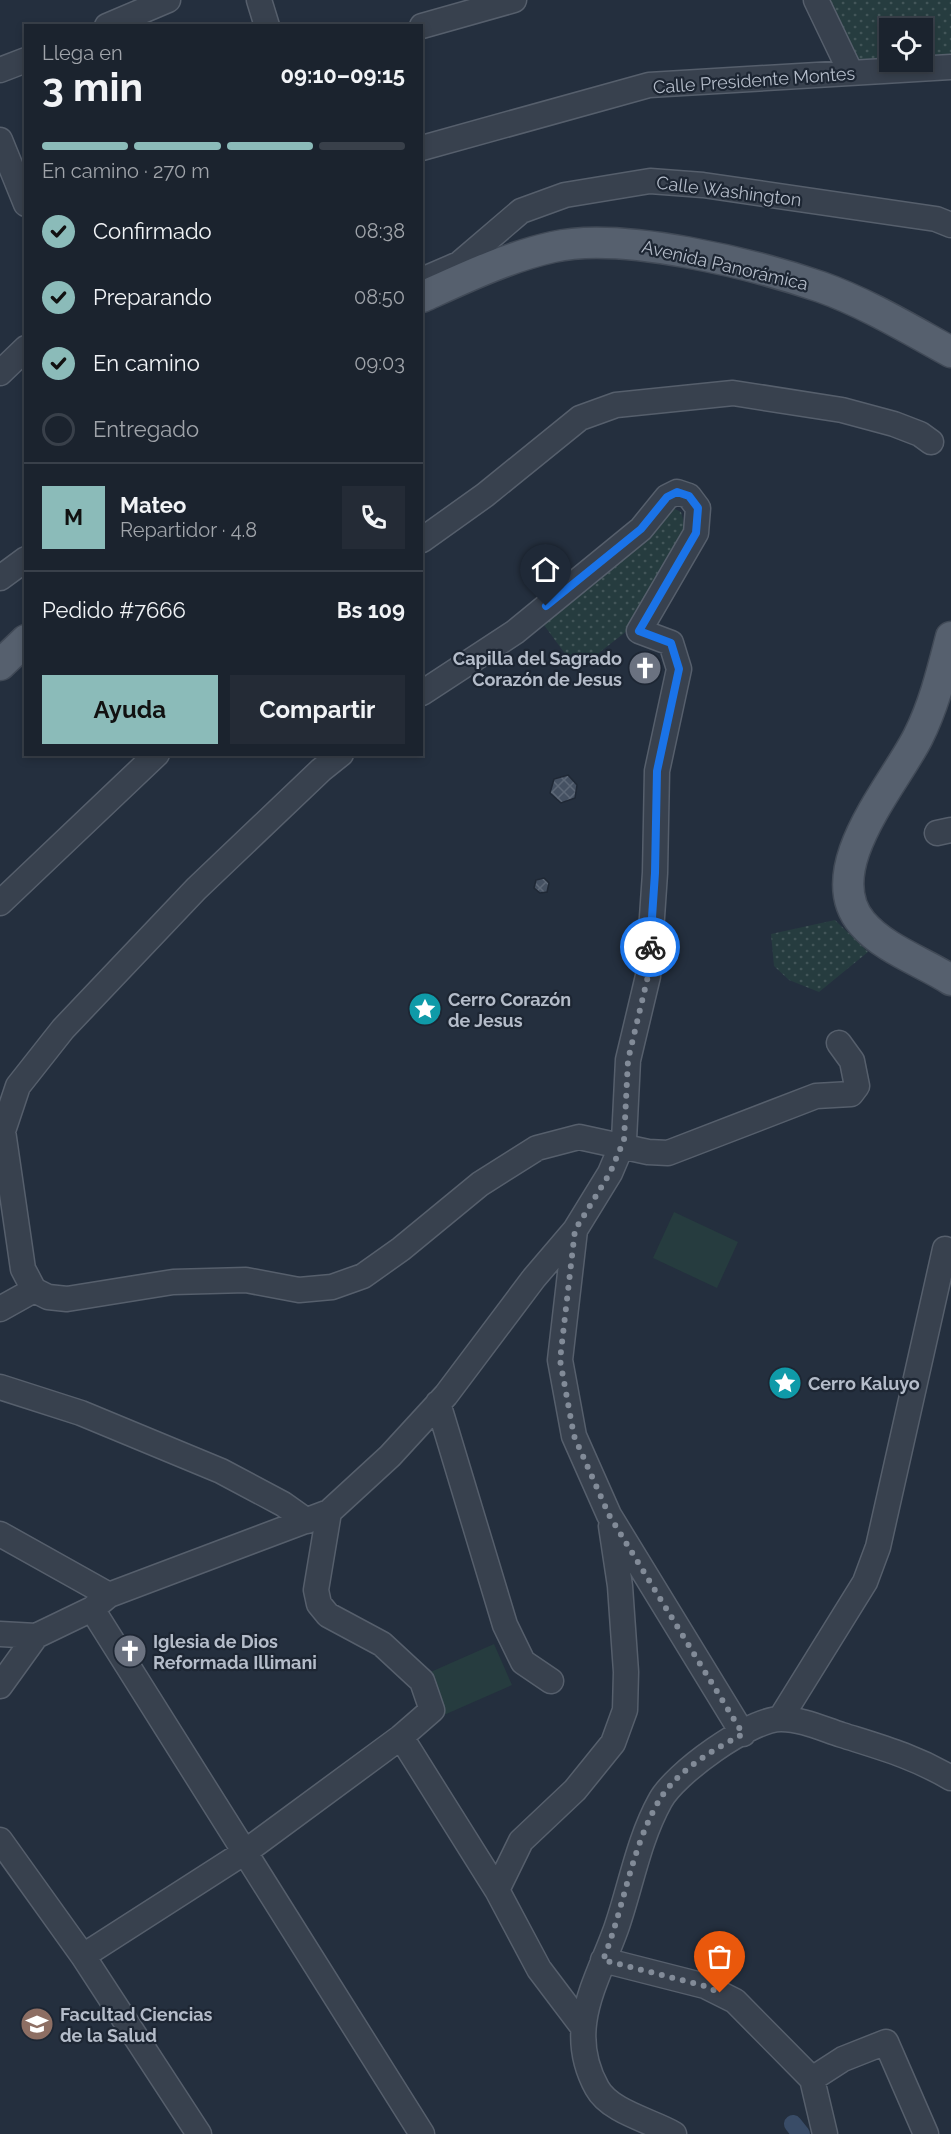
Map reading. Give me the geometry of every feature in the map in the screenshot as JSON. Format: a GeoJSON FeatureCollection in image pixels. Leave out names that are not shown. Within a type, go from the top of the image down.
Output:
{"type":"FeatureCollection","features":[{"type":"Feature","properties":{"kind":"main road","name":"Avenida Panorámica"},"geometry":{"type":"LineString","coordinates":[[423,286],[461,271],[554,246],[589,243],[643,244],[729,262],[821,288],[897,322],[951,352]]}},
{"type":"Feature","properties":{"kind":"main road"},"geometry":{"type":"LineString","coordinates":[[951,638],[939,687],[918,738],[874,809],[856,846],[848,883],[851,905],[863,924],[887,943],[951,980]]}},
{"type":"Feature","properties":{"kind":"main road"},"geometry":{"type":"LineString","coordinates":[[0,665],[24,642]]}},
{"type":"Feature","properties":{"kind":"street"},"geometry":{"type":"LineString","coordinates":[[112,24],[168,0]]}},
{"type":"Feature","properties":{"kind":"street"},"geometry":{"type":"LineString","coordinates":[[259,0],[266,24]]}},
{"type":"Feature","properties":{"kind":"street"},"geometry":{"type":"LineString","coordinates":[[423,26],[514,0]]}},
{"type":"Feature","properties":{"kind":"street"},"geometry":{"type":"LineString","coordinates":[[816,0],[851,73]]}},
{"type":"Feature","properties":{"kind":"street"},"geometry":{"type":"LineString","coordinates":[[0,70],[24,61]]}},
{"type":"Feature","properties":{"kind":"street","name":"Calle Presidente Montes"},"geometry":{"type":"LineString","coordinates":[[423,148],[649,85],[951,67]]}},
{"type":"Feature","properties":{"kind":"street"},"geometry":{"type":"LineString","coordinates":[[10,147],[24,197]]}},
{"type":"Feature","properties":{"kind":"street","name":"Calle Washington"},"geometry":{"type":"LineString","coordinates":[[461,271],[521,211],[565,195],[650,181],[702,185],[936,219],[951,225]]}},
{"type":"Feature","properties":{"kind":"street"},"geometry":{"type":"LineString","coordinates":[[0,373],[24,350]]}},
{"type":"Feature","properties":{"kind":"street"},"geometry":{"type":"LineString","coordinates":[[423,539],[484,495],[580,418],[616,405],[733,393],[842,410],[894,424],[920,434],[931,442]]}},
{"type":"Feature","properties":{"kind":"street"},"geometry":{"type":"LineString","coordinates":[[0,1686],[36,1636],[100,1602],[318,1517],[390,1456],[438,1403],[534,1278],[575,1230],[610,1173],[624,1140],[628,1060],[648,976],[655,873],[657,771],[679,669],[671,643],[639,631],[696,533],[698,508],[689,496],[677,492],[667,497],[641,529],[515,632],[423,692]]}},
{"type":"Feature","properties":{"kind":"street"},"geometry":{"type":"LineString","coordinates":[[0,578],[24,560]]}},
{"type":"Feature","properties":{"kind":"street"},"geometry":{"type":"LineString","coordinates":[[0,903],[155,756]]}},
{"type":"Feature","properties":{"kind":"street"},"geometry":{"type":"LineString","coordinates":[[338,756],[196,889],[63,1029],[18,1086],[3,1131],[23,1269],[34,1290],[48,1298],[68,1299],[173,1282],[246,1280],[298,1290],[332,1287],[363,1276],[401,1249],[480,1184],[537,1148],[579,1137],[668,1153],[816,1096],[851,1094],[857,1086],[852,1061],[839,1043]]}},
{"type":"Feature","properties":{"kind":"street"},"geometry":{"type":"LineString","coordinates":[[575,1230],[560,1360],[574,1436],[609,1515],[743,1734]]}},
{"type":"Feature","properties":{"kind":"street"},"geometry":{"type":"LineString","coordinates":[[780,1719],[865,1582],[879,1547],[945,1249]]}},
{"type":"Feature","properties":{"kind":"street"},"geometry":{"type":"LineString","coordinates":[[0,1309],[34,1290]]}},
{"type":"Feature","properties":{"kind":"street"},"geometry":{"type":"LineString","coordinates":[[0,1387],[100,1420],[221,1471],[318,1517]]}},
{"type":"Feature","properties":{"kind":"street"},"geometry":{"type":"LineString","coordinates":[[438,1403],[505,1625],[523,1662],[551,1681]]}},
{"type":"Feature","properties":{"kind":"street"},"geometry":{"type":"LineString","coordinates":[[497,1890],[521,1841],[574,1790],[613,1743],[625,1710],[626,1672],[620,1586],[609,1515]]}},
{"type":"Feature","properties":{"kind":"street"},"geometry":{"type":"LineString","coordinates":[[83,1956],[245,1852],[401,1737],[432,1710],[422,1681],[382,1644],[328,1615],[319,1604],[316,1590],[318,1517]]}},
{"type":"Feature","properties":{"kind":"street"},"geometry":{"type":"LineString","coordinates":[[0,1534],[100,1602],[245,1852],[422,2134]]}},
{"type":"Feature","properties":{"kind":"street"},"geometry":{"type":"LineString","coordinates":[[0,1634],[36,1636]]}},
{"type":"Feature","properties":{"kind":"street"},"geometry":{"type":"LineString","coordinates":[[674,2134],[661,2126],[630,2116],[598,2090],[583,2046],[582,2026],[616,1928],[643,1839],[660,1799],[682,1773],[719,1746],[780,1719],[811,1724],[880,1744],[926,1763],[951,1778]]}},
{"type":"Feature","properties":{"kind":"street"},"geometry":{"type":"LineString","coordinates":[[401,1737],[497,1890],[539,1969],[582,2026]]}},
{"type":"Feature","properties":{"kind":"street"},"geometry":{"type":"LineString","coordinates":[[0,1840],[83,1956],[199,2134]]}},
{"type":"Feature","properties":{"kind":"street"},"geometry":{"type":"LineString","coordinates":[[603,1960],[705,1986],[735,2001],[812,2079],[825,2134]]}},
{"type":"Feature","properties":{"kind":"street"},"geometry":{"type":"LineString","coordinates":[[812,2079],[843,2059],[886,2042],[926,2134]]}},
{"type":"Feature","properties":{"kind":"green space"},"geometry":{"type":"Polygon","coordinates":[[[827,0],[951,0],[951,62],[933,64],[933,18],[879,18],[879,68],[860,70],[827,0]]]}},
{"type":"Feature","properties":{"kind":"green space"},"geometry":{"type":"Polygon","coordinates":[[[673,508],[681,512],[686,531],[632,627],[577,670],[541,621],[673,508]]]}},
{"type":"Feature","properties":{"kind":"green space"},"geometry":{"type":"Polygon","coordinates":[[[835,920],[868,952],[819,992],[789,980],[774,966],[771,934],[835,920]]]}},
{"type":"Feature","properties":{"kind":"green space"},"geometry":{"type":"Polygon","coordinates":[[[674,1212],[738,1242],[717,1288],[653,1258],[674,1212]]]}},
{"type":"Feature","properties":{"kind":"green space"},"geometry":{"type":"Polygon","coordinates":[[[494,1644],[512,1685],[444,1715],[426,1674],[494,1644]]]}},
{"type":"Feature","properties":{"kind":"building"},"geometry":{"type":"Polygon","coordinates":[[[568,775],[577,785],[575,798],[561,803],[550,793],[554,779],[568,775]]]}},
{"type":"Feature","properties":{"kind":"building"},"geometry":{"type":"Polygon","coordinates":[[[544,878],[549,883],[547,892],[540,893],[534,888],[536,880],[544,878]]]}},
{"type":"Feature","properties":{"kind":"waterway"},"geometry":{"type":"LineString","coordinates":[[793,2124],[801,2134]]}},
{"type":"Feature","properties":{"kind":"way so far"},"geometry":{"type":"LineString","coordinates":[[650,947],[648,976],[628,1060],[624,1140],[610,1173],[575,1230],[560,1360],[564,1392],[574,1436],[609,1515],[743,1734],[719,1746],[682,1773],[660,1799],[643,1839],[616,1928],[603,1960],[705,1986],[720,1993]]}},
{"type":"Feature","properties":{"kind":"place","name":"Capilla del Sagrado Corazón de Jesus"},"geometry":{"type":"Point","coordinates":[645,668]}},
{"type":"Feature","properties":{"kind":"place","name":"Cerro Corazón de Jesus"},"geometry":{"type":"Point","coordinates":[425,1009]}},
{"type":"Feature","properties":{"kind":"place","name":"Cerro Kaluyo"},"geometry":{"type":"Point","coordinates":[785,1383]}},
{"type":"Feature","properties":{"kind":"place","name":"Iglesia de Dios Reformada Illimani"},"geometry":{"type":"Point","coordinates":[130,1651]}},
{"type":"Feature","properties":{"kind":"place","name":"Facultad Ciencias de la Salud"},"geometry":{"type":"Point","coordinates":[37,2024]}},
{"type":"Feature","properties":{"kind":"route"},"geometry":{"type":"LineString","coordinates":[[546,606],[641,529],[667,497],[677,492],[689,496],[698,508],[696,533],[639,631],[671,643],[679,669],[657,771],[655,873],[650,947]]}}]}
